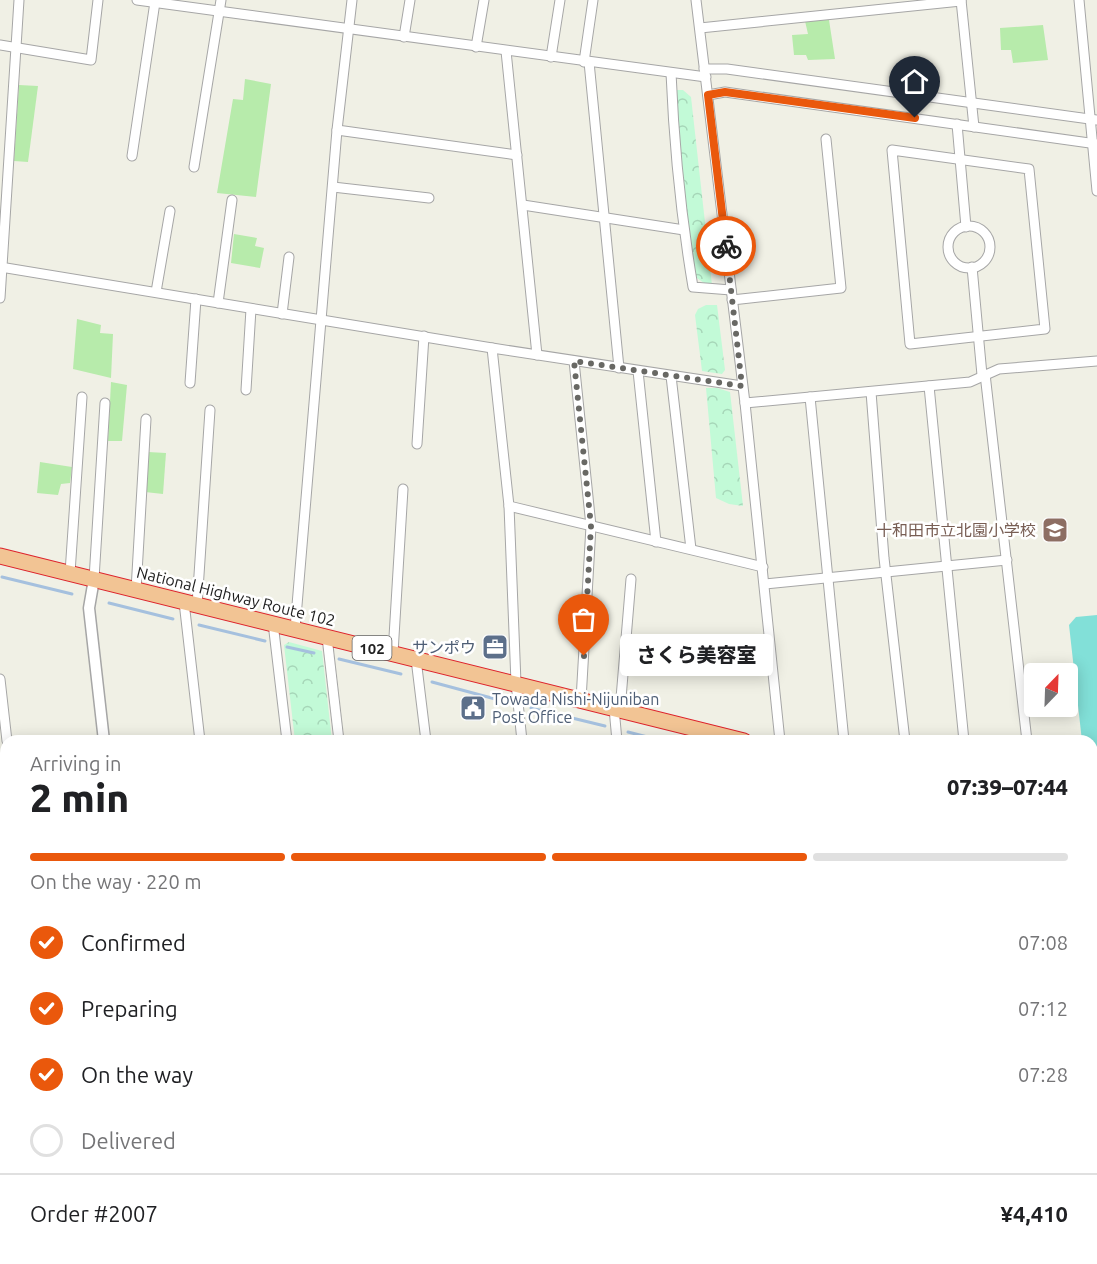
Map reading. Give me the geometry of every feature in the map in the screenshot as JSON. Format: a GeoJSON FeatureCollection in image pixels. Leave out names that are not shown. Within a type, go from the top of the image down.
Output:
{"type":"FeatureCollection","features":[{"type":"Feature","properties":{"kind":"highway","name":"National Highway Route 102"},"geometry":{"type":"LineString","coordinates":[[0,556],[581,699],[706,735]]}},
{"type":"Feature","properties":{"kind":"street"},"geometry":{"type":"LineString","coordinates":[[0,297],[5,133],[16,47],[19,0]]}},
{"type":"Feature","properties":{"kind":"street"},"geometry":{"type":"LineString","coordinates":[[0,45],[91,60],[98,0]]}},
{"type":"Feature","properties":{"kind":"street"},"geometry":{"type":"LineString","coordinates":[[137,0],[220,5],[404,37],[671,73],[705,73],[727,69],[1094,120]]}},
{"type":"Feature","properties":{"kind":"street"},"geometry":{"type":"LineString","coordinates":[[296,629],[337,130],[352,0]]}},
{"type":"Feature","properties":{"kind":"street"},"geometry":{"type":"LineString","coordinates":[[404,37],[410,0]]}},
{"type":"Feature","properties":{"kind":"street"},"geometry":{"type":"LineString","coordinates":[[476,47],[484,0]]}},
{"type":"Feature","properties":{"kind":"street"},"geometry":{"type":"LineString","coordinates":[[551,57],[560,0]]}},
{"type":"Feature","properties":{"kind":"street"},"geometry":{"type":"LineString","coordinates":[[593,0],[586,62],[619,368]]}},
{"type":"Feature","properties":{"kind":"street"},"geometry":{"type":"LineString","coordinates":[[696,0],[745,403],[779,735]]}},
{"type":"Feature","properties":{"kind":"street"},"geometry":{"type":"LineString","coordinates":[[699,28],[961,0],[974,127]]}},
{"type":"Feature","properties":{"kind":"street"},"geometry":{"type":"LineString","coordinates":[[1079,0],[1094,120],[1097,191]]}},
{"type":"Feature","properties":{"kind":"street"},"geometry":{"type":"LineString","coordinates":[[132,156],[155,2]]}},
{"type":"Feature","properties":{"kind":"street"},"geometry":{"type":"LineString","coordinates":[[194,167],[220,5]]}},
{"type":"Feature","properties":{"kind":"street"},"geometry":{"type":"LineString","coordinates":[[506,51],[537,355]]}},
{"type":"Feature","properties":{"kind":"street"},"geometry":{"type":"LineString","coordinates":[[671,73],[674,136],[684,230],[693,287],[731,295],[841,288],[826,139]]}},
{"type":"Feature","properties":{"kind":"street"},"geometry":{"type":"LineString","coordinates":[[708,95],[725,92],[1094,143]]}},
{"type":"Feature","properties":{"kind":"street"},"geometry":{"type":"LineString","coordinates":[[957,124],[966,227]]}},
{"type":"Feature","properties":{"kind":"street"},"geometry":{"type":"LineString","coordinates":[[337,130],[517,155]]}},
{"type":"Feature","properties":{"kind":"street"},"geometry":{"type":"LineString","coordinates":[[892,150],[961,158],[1029,169],[1045,329],[910,344],[892,150]]}},
{"type":"Feature","properties":{"kind":"street"},"geometry":{"type":"LineString","coordinates":[[333,187],[429,198]]}},
{"type":"Feature","properties":{"kind":"street"},"geometry":{"type":"LineString","coordinates":[[218,303],[232,200]]}},
{"type":"Feature","properties":{"kind":"street"},"geometry":{"type":"LineString","coordinates":[[523,206],[684,230]]}},
{"type":"Feature","properties":{"kind":"street"},"geometry":{"type":"LineString","coordinates":[[156,292],[170,211]]}},
{"type":"Feature","properties":{"kind":"street"},"geometry":{"type":"LineString","coordinates":[[966,227],[973,227],[985,234],[990,247],[984,261],[972,267],[954,262],[948,250],[950,237],[966,227]]}},
{"type":"Feature","properties":{"kind":"street"},"geometry":{"type":"LineString","coordinates":[[282,314],[289,257]]}},
{"type":"Feature","properties":{"kind":"street"},"geometry":{"type":"LineString","coordinates":[[1,267],[492,348],[742,386]]}},
{"type":"Feature","properties":{"kind":"street"},"geometry":{"type":"LineString","coordinates":[[972,267],[977,336],[1007,560],[1026,735]]}},
{"type":"Feature","properties":{"kind":"street"},"geometry":{"type":"LineString","coordinates":[[190,383],[196,299]]}},
{"type":"Feature","properties":{"kind":"street"},"geometry":{"type":"LineString","coordinates":[[246,390],[251,309]]}},
{"type":"Feature","properties":{"kind":"street"},"geometry":{"type":"LineString","coordinates":[[417,444],[424,336]]}},
{"type":"Feature","properties":{"kind":"street"},"geometry":{"type":"LineString","coordinates":[[492,348],[509,506],[516,683],[521,735]]}},
{"type":"Feature","properties":{"kind":"street"},"geometry":{"type":"LineString","coordinates":[[574,361],[591,526],[581,699]]}},
{"type":"Feature","properties":{"kind":"street"},"geometry":{"type":"LineString","coordinates":[[745,403],[970,382],[983,374],[999,369],[1097,361]]}},
{"type":"Feature","properties":{"kind":"street"},"geometry":{"type":"LineString","coordinates":[[638,371],[656,542]]}},
{"type":"Feature","properties":{"kind":"street"},"geometry":{"type":"LineString","coordinates":[[671,376],[691,549]]}},
{"type":"Feature","properties":{"kind":"street"},"geometry":{"type":"LineString","coordinates":[[929,386],[963,735]]}},
{"type":"Feature","properties":{"kind":"street"},"geometry":{"type":"LineString","coordinates":[[871,392],[886,572],[904,735]]}},
{"type":"Feature","properties":{"kind":"street"},"geometry":{"type":"LineString","coordinates":[[70,573],[82,397]]}},
{"type":"Feature","properties":{"kind":"street"},"geometry":{"type":"LineString","coordinates":[[810,397],[843,735]]}},
{"type":"Feature","properties":{"kind":"street"},"geometry":{"type":"LineString","coordinates":[[103,735],[89,608],[94,579],[105,404]]}},
{"type":"Feature","properties":{"kind":"street"},"geometry":{"type":"LineString","coordinates":[[200,735],[191,603],[210,410]]}},
{"type":"Feature","properties":{"kind":"street"},"geometry":{"type":"LineString","coordinates":[[136,590],[146,419]]}},
{"type":"Feature","properties":{"kind":"street"},"geometry":{"type":"LineString","coordinates":[[393,653],[404,489]]}},
{"type":"Feature","properties":{"kind":"street"},"geometry":{"type":"LineString","coordinates":[[509,506],[763,567]]}},
{"type":"Feature","properties":{"kind":"street"},"geometry":{"type":"LineString","coordinates":[[765,584],[1007,560]]}},
{"type":"Feature","properties":{"kind":"street"},"geometry":{"type":"LineString","coordinates":[[617,735],[617,709],[631,579]]}},
{"type":"Feature","properties":{"kind":"street"},"geometry":{"type":"LineString","coordinates":[[273,623],[286,735]]}},
{"type":"Feature","properties":{"kind":"street"},"geometry":{"type":"LineString","coordinates":[[327,637],[338,735]]}},
{"type":"Feature","properties":{"kind":"street"},"geometry":{"type":"LineString","coordinates":[[416,659],[425,735]]}},
{"type":"Feature","properties":{"kind":"street"},"geometry":{"type":"LineString","coordinates":[[0,679],[6,735]]}},
{"type":"Feature","properties":{"kind":"green space"},"geometry":{"type":"Polygon","coordinates":[[[829,20],[835,59],[808,60],[806,55],[794,55],[792,35],[808,34],[805,21],[829,20]]]}},
{"type":"Feature","properties":{"kind":"green space"},"geometry":{"type":"Polygon","coordinates":[[[1043,25],[1048,60],[1013,63],[1011,50],[1001,50],[1000,28],[1043,25]]]}},
{"type":"Feature","properties":{"kind":"green space"},"geometry":{"type":"Polygon","coordinates":[[[245,79],[271,84],[256,197],[217,193],[233,99],[243,100],[245,79]]]}},
{"type":"Feature","properties":{"kind":"green space"},"geometry":{"type":"Polygon","coordinates":[[[19,85],[38,86],[28,162],[14,161],[19,85]]]}},
{"type":"Feature","properties":{"kind":"green space"},"geometry":{"type":"Polygon","coordinates":[[[676,90],[683,90],[691,97],[712,285],[707,285],[694,276],[683,210],[676,90]]]}},
{"type":"Feature","properties":{"kind":"green space"},"geometry":{"type":"Polygon","coordinates":[[[234,234],[257,238],[255,246],[264,248],[260,268],[231,263],[234,234]]]}},
{"type":"Feature","properties":{"kind":"green space"},"geometry":{"type":"Polygon","coordinates":[[[706,305],[717,305],[725,370],[722,374],[702,371],[695,315],[698,309],[706,305]]]}},
{"type":"Feature","properties":{"kind":"green space"},"geometry":{"type":"Polygon","coordinates":[[[77,319],[101,325],[100,333],[113,334],[111,378],[73,369],[77,319]]]}},
{"type":"Feature","properties":{"kind":"green space"},"geometry":{"type":"Polygon","coordinates":[[[111,382],[127,385],[122,441],[108,441],[111,382]]]}},
{"type":"Feature","properties":{"kind":"green space"},"geometry":{"type":"Polygon","coordinates":[[[706,388],[717,388],[730,392],[743,506],[729,504],[716,498],[706,388]]]}},
{"type":"Feature","properties":{"kind":"green space"},"geometry":{"type":"Polygon","coordinates":[[[148,452],[166,453],[163,494],[145,492],[148,452]]]}},
{"type":"Feature","properties":{"kind":"green space"},"geometry":{"type":"Polygon","coordinates":[[[40,462],[72,467],[70,483],[61,484],[58,495],[37,493],[40,462]]]}},
{"type":"Feature","properties":{"kind":"green space"},"geometry":{"type":"Polygon","coordinates":[[[289,642],[322,651],[331,735],[294,735],[284,645],[289,642]]]}},
{"type":"Feature","properties":{"kind":"shaded area"},"geometry":{"type":"Polygon","coordinates":[[[1097,615],[1097,735],[1081,735],[1078,705],[1078,663],[1073,663],[1069,625],[1076,617],[1097,615]]]}},
{"type":"Feature","properties":{"kind":"waterway"},"geometry":{"type":"LineString","coordinates":[[2,577],[72,594]]}},
{"type":"Feature","properties":{"kind":"waterway"},"geometry":{"type":"LineString","coordinates":[[109,603],[173,619]]}},
{"type":"Feature","properties":{"kind":"waterway"},"geometry":{"type":"LineString","coordinates":[[199,625],[265,641]]}},
{"type":"Feature","properties":{"kind":"waterway"},"geometry":{"type":"LineString","coordinates":[[287,647],[314,653]]}},
{"type":"Feature","properties":{"kind":"waterway"},"geometry":{"type":"LineString","coordinates":[[339,659],[401,674]]}},
{"type":"Feature","properties":{"kind":"waterway"},"geometry":{"type":"LineString","coordinates":[[432,682],[499,700]]}},
{"type":"Feature","properties":{"kind":"waterway"},"geometry":{"type":"LineString","coordinates":[[531,708],[605,726]]}},
{"type":"Feature","properties":{"kind":"waterway"},"geometry":{"type":"LineString","coordinates":[[628,732],[640,735]]}},
{"type":"Feature","properties":{"kind":"way so far"},"geometry":{"type":"LineString","coordinates":[[584,656],[591,526],[574,361],[742,386],[726,246]]}},
{"type":"Feature","properties":{"kind":"place","name":"十和田市立北園小学校"},"geometry":{"type":"Point","coordinates":[1055,530]}},
{"type":"Feature","properties":{"kind":"place","name":"サンポウ"},"geometry":{"type":"Point","coordinates":[495,647]}},
{"type":"Feature","properties":{"kind":"place","name":"さくら美容室"},"geometry":{"type":"Point","coordinates":[584,656]}},
{"type":"Feature","properties":{"kind":"place","name":"Towada Nishi-Nijuniban Post Office"},"geometry":{"type":"Point","coordinates":[473,708]}},
{"type":"Feature","properties":{"kind":"route"},"geometry":{"type":"LineString","coordinates":[[726,246],[708,95],[725,92],[915,118]]}}]}
